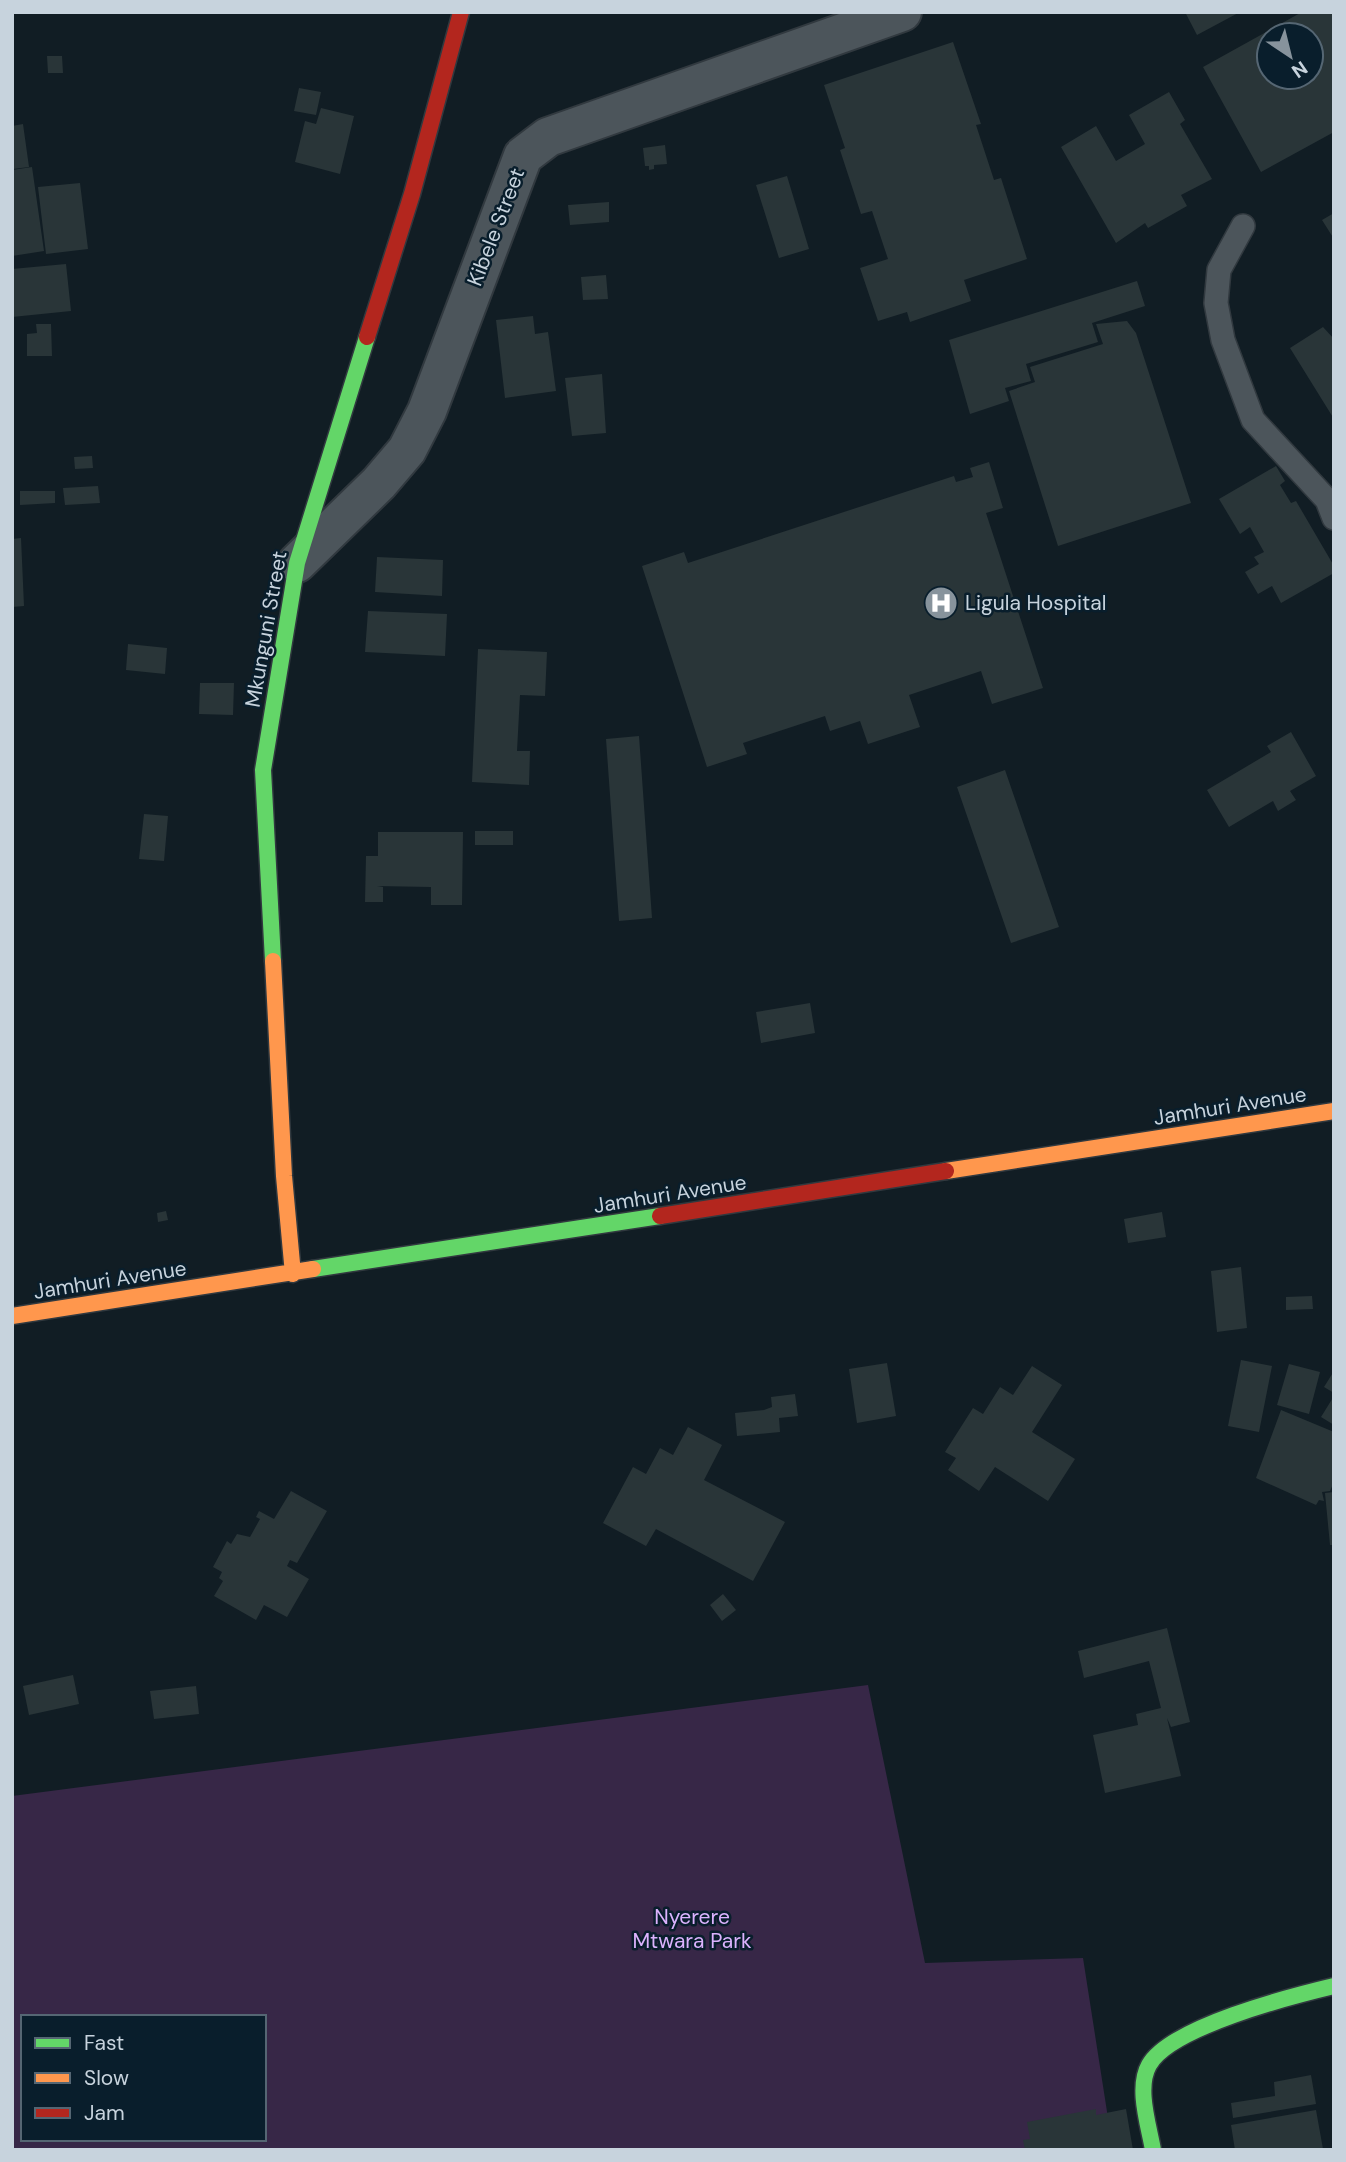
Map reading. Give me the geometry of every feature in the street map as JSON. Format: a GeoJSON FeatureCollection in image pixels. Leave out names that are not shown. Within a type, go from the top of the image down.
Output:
{"type":"FeatureCollection","features":[{"type":"Feature","properties":{"kind":"street","name":"Mkunguni Street"},"geometry":{"type":"LineString","coordinates":[[293,1274],[284,1176],[263,770],[297,563],[412,194],[461,12]]}},
{"type":"Feature","properties":{"kind":"street","name":"Kibele Street"},"geometry":{"type":"LineString","coordinates":[[297,563],[379,483],[407,450],[427,411],[515,172],[529,150],[548,137],[902,12]]}},
{"type":"Feature","properties":{"kind":"street","name":"Jamhuri Avenue"},"geometry":{"type":"LineString","coordinates":[[12,1316],[1334,1111]]}},
{"type":"Feature","properties":{"kind":"street"},"geometry":{"type":"LineString","coordinates":[[1153,2150],[1145,2078],[1150,2063],[1162,2051],[1182,2038],[1240,2014],[1334,1986]]}},
{"type":"Feature","properties":{"kind":"lane"},"geometry":{"type":"LineString","coordinates":[[1243,226],[1219,270],[1216,303],[1223,340],[1253,420],[1327,500],[1334,518]]}},
{"type":"Feature","properties":{"kind":"green space","name":"Nyerere Mtwara Park"},"geometry":{"type":"Polygon","coordinates":[[[868,1685],[925,1963],[1083,1958],[1113,2150],[12,2150],[12,1796],[868,1685]]]}},
{"type":"Feature","properties":{"kind":"building"},"geometry":{"type":"Polygon","coordinates":[[[1185,12],[1240,12],[1197,35],[1185,12]]]}},
{"type":"Feature","properties":{"kind":"building"},"geometry":{"type":"Polygon","coordinates":[[[1302,12],[1334,12],[1334,132],[1261,172],[1203,67],[1255,38],[1255,91],[1325,91],[1325,21],[1286,21],[1302,12]]]}},
{"type":"Feature","properties":{"kind":"building"},"geometry":{"type":"Polygon","coordinates":[[[953,42],[981,124],[976,125],[994,180],[1001,178],[1027,259],[964,280],[971,301],[910,322],[907,312],[878,321],[860,268],[888,259],[872,211],[861,214],[840,150],[845,148],[824,85],[953,42]]]}},
{"type":"Feature","properties":{"kind":"building"},"geometry":{"type":"Polygon","coordinates":[[[47,56],[62,56],[63,73],[48,73],[47,56]]]}},
{"type":"Feature","properties":{"kind":"building"},"geometry":{"type":"Polygon","coordinates":[[[299,88],[321,92],[316,115],[294,111],[299,88]]]}},
{"type":"Feature","properties":{"kind":"building"},"geometry":{"type":"Polygon","coordinates":[[[1169,92],[1185,120],[1180,124],[1212,179],[1181,195],[1187,206],[1148,228],[1145,223],[1116,243],[1061,147],[1096,126],[1116,161],[1145,144],[1129,115],[1169,92]]]}},
{"type":"Feature","properties":{"kind":"building"},"geometry":{"type":"Polygon","coordinates":[[[321,108],[354,116],[340,174],[295,162],[305,121],[316,124],[321,108]]]}},
{"type":"Feature","properties":{"kind":"building"},"geometry":{"type":"Polygon","coordinates":[[[23,124],[29,167],[13,169],[12,126],[23,124]]]}},
{"type":"Feature","properties":{"kind":"building"},"geometry":{"type":"Polygon","coordinates":[[[665,145],[667,164],[654,165],[654,169],[649,170],[649,166],[645,166],[643,148],[665,145]]]}},
{"type":"Feature","properties":{"kind":"building"},"geometry":{"type":"Polygon","coordinates":[[[32,167],[44,251],[12,256],[12,170],[32,167]]]}},
{"type":"Feature","properties":{"kind":"building"},"geometry":{"type":"Polygon","coordinates":[[[787,176],[809,249],[779,258],[756,185],[787,176]]]}},
{"type":"Feature","properties":{"kind":"building"},"geometry":{"type":"Polygon","coordinates":[[[80,183],[88,249],[46,254],[38,187],[80,183]]]}},
{"type":"Feature","properties":{"kind":"building"},"geometry":{"type":"Polygon","coordinates":[[[609,202],[609,222],[570,225],[568,205],[609,202]]]}},
{"type":"Feature","properties":{"kind":"building"},"geometry":{"type":"Polygon","coordinates":[[[1334,213],[1334,239],[1322,220],[1334,213]]]}},
{"type":"Feature","properties":{"kind":"building"},"geometry":{"type":"Polygon","coordinates":[[[66,264],[71,311],[12,317],[12,269],[66,264]]]}},
{"type":"Feature","properties":{"kind":"building"},"geometry":{"type":"Polygon","coordinates":[[[606,275],[608,299],[583,300],[581,277],[606,275]]]}},
{"type":"Feature","properties":{"kind":"building"},"geometry":{"type":"Polygon","coordinates":[[[1137,281],[1145,306],[1092,323],[1098,342],[1026,364],[1031,381],[1005,388],[1009,401],[970,414],[949,340],[1137,281]]]}},
{"type":"Feature","properties":{"kind":"building"},"geometry":{"type":"Polygon","coordinates":[[[533,316],[535,334],[548,332],[556,391],[505,398],[496,320],[533,316]]]}},
{"type":"Feature","properties":{"kind":"building"},"geometry":{"type":"Polygon","coordinates":[[[1127,321],[1136,333],[1191,503],[1058,546],[1009,391],[1035,382],[1030,367],[1103,344],[1096,324],[1127,321]]]}},
{"type":"Feature","properties":{"kind":"building"},"geometry":{"type":"Polygon","coordinates":[[[36,324],[51,324],[52,356],[27,356],[27,334],[37,333],[36,324]]]}},
{"type":"Feature","properties":{"kind":"building"},"geometry":{"type":"Polygon","coordinates":[[[1323,327],[1334,339],[1334,419],[1290,348],[1323,327]]]}},
{"type":"Feature","properties":{"kind":"building"},"geometry":{"type":"Polygon","coordinates":[[[602,374],[606,433],[572,436],[565,378],[602,374]]]}},
{"type":"Feature","properties":{"kind":"building"},"geometry":{"type":"Polygon","coordinates":[[[92,456],[93,468],[75,469],[74,457],[92,456]]]}},
{"type":"Feature","properties":{"kind":"building"},"geometry":{"type":"Polygon","coordinates":[[[989,462],[1003,508],[986,513],[1043,688],[992,704],[981,671],[909,695],[920,727],[868,744],[860,721],[830,731],[825,716],[743,743],[747,754],[707,767],[642,566],[684,552],[688,563],[954,476],[956,482],[973,477],[970,468],[989,462]]]}},
{"type":"Feature","properties":{"kind":"building"},"geometry":{"type":"Polygon","coordinates":[[[1276,466],[1285,481],[1280,485],[1291,503],[1296,501],[1334,566],[1334,573],[1281,603],[1272,586],[1258,594],[1245,572],[1259,564],[1254,557],[1264,552],[1250,527],[1240,534],[1219,499],[1276,466]]]}},
{"type":"Feature","properties":{"kind":"building"},"geometry":{"type":"Polygon","coordinates":[[[98,486],[100,503],[65,505],[63,488],[98,486]]]}},
{"type":"Feature","properties":{"kind":"building"},"geometry":{"type":"Polygon","coordinates":[[[20,491],[55,491],[55,503],[20,505],[20,491]]]}},
{"type":"Feature","properties":{"kind":"building"},"geometry":{"type":"Polygon","coordinates":[[[21,538],[24,606],[12,607],[12,539],[21,538]]]}},
{"type":"Feature","properties":{"kind":"building"},"geometry":{"type":"Polygon","coordinates":[[[377,557],[443,560],[442,596],[375,592],[377,557]]]}},
{"type":"Feature","properties":{"kind":"building"},"geometry":{"type":"Polygon","coordinates":[[[368,611],[447,614],[445,656],[365,652],[368,611]]]}},
{"type":"Feature","properties":{"kind":"building"},"geometry":{"type":"Polygon","coordinates":[[[128,644],[167,648],[165,674],[126,670],[128,644]]]}},
{"type":"Feature","properties":{"kind":"building"},"geometry":{"type":"Polygon","coordinates":[[[478,649],[547,652],[545,696],[520,695],[517,751],[530,751],[529,785],[472,782],[478,649]]]}},
{"type":"Feature","properties":{"kind":"building"},"geometry":{"type":"Polygon","coordinates":[[[200,683],[234,683],[233,715],[199,714],[200,683]]]}},
{"type":"Feature","properties":{"kind":"building"},"geometry":{"type":"Polygon","coordinates":[[[1291,732],[1316,776],[1290,791],[1296,800],[1278,811],[1273,801],[1229,827],[1207,790],[1271,752],[1267,746],[1291,732]]]}},
{"type":"Feature","properties":{"kind":"building"},"geometry":{"type":"Polygon","coordinates":[[[639,736],[652,918],[619,921],[606,739],[639,736]]]}},
{"type":"Feature","properties":{"kind":"building"},"geometry":{"type":"Polygon","coordinates":[[[1005,770],[1059,927],[1011,943],[957,787],[1005,770]]]}},
{"type":"Feature","properties":{"kind":"building"},"geometry":{"type":"Polygon","coordinates":[[[144,814],[168,816],[164,861],[139,859],[144,814]]]}},
{"type":"Feature","properties":{"kind":"building"},"geometry":{"type":"Polygon","coordinates":[[[475,831],[513,831],[513,845],[475,845],[475,831]]]}},
{"type":"Feature","properties":{"kind":"building"},"geometry":{"type":"Polygon","coordinates":[[[378,832],[463,832],[462,905],[431,905],[431,887],[377,886],[383,887],[383,902],[365,902],[366,856],[378,856],[378,832]]]}},
{"type":"Feature","properties":{"kind":"building"},"geometry":{"type":"Polygon","coordinates":[[[810,1003],[815,1033],[761,1043],[756,1012],[810,1003]]]}},
{"type":"Feature","properties":{"kind":"building"},"geometry":{"type":"Polygon","coordinates":[[[166,1211],[168,1220],[158,1222],[157,1213],[166,1211]]]}},
{"type":"Feature","properties":{"kind":"building"},"geometry":{"type":"Polygon","coordinates":[[[1162,1212],[1166,1237],[1128,1243],[1124,1219],[1162,1212]]]}},
{"type":"Feature","properties":{"kind":"building"},"geometry":{"type":"Polygon","coordinates":[[[1241,1267],[1247,1328],[1217,1332],[1211,1271],[1241,1267]]]}},
{"type":"Feature","properties":{"kind":"building"},"geometry":{"type":"Polygon","coordinates":[[[1312,1296],[1313,1309],[1286,1310],[1286,1297],[1312,1296]]]}},
{"type":"Feature","properties":{"kind":"building"},"geometry":{"type":"Polygon","coordinates":[[[1241,1360],[1272,1366],[1259,1432],[1228,1426],[1241,1360]]]}},
{"type":"Feature","properties":{"kind":"building"},"geometry":{"type":"Polygon","coordinates":[[[887,1363],[896,1416],[857,1423],[849,1369],[887,1363]]]}},
{"type":"Feature","properties":{"kind":"building"},"geometry":{"type":"Polygon","coordinates":[[[1289,1364],[1320,1372],[1309,1414],[1277,1405],[1289,1364]]]}},
{"type":"Feature","properties":{"kind":"building"},"geometry":{"type":"Polygon","coordinates":[[[1032,1366],[1062,1385],[1032,1432],[1075,1459],[1048,1501],[995,1467],[979,1491],[948,1470],[956,1458],[945,1452],[973,1408],[983,1414],[1000,1387],[1013,1395],[1032,1366]]]}},
{"type":"Feature","properties":{"kind":"building"},"geometry":{"type":"Polygon","coordinates":[[[1334,1371],[1334,1393],[1324,1387],[1334,1371]]]}},
{"type":"Feature","properties":{"kind":"building"},"geometry":{"type":"Polygon","coordinates":[[[795,1394],[798,1416],[779,1418],[780,1432],[737,1436],[735,1413],[764,1410],[772,1407],[771,1397],[795,1394]]]}},
{"type":"Feature","properties":{"kind":"building"},"geometry":{"type":"Polygon","coordinates":[[[1334,1396],[1334,1425],[1321,1417],[1334,1396]]]}},
{"type":"Feature","properties":{"kind":"building"},"geometry":{"type":"Polygon","coordinates":[[[1281,1410],[1334,1432],[1334,1482],[1330,1491],[1322,1492],[1324,1501],[1319,1500],[1316,1505],[1256,1478],[1281,1410]]]}},
{"type":"Feature","properties":{"kind":"building"},"geometry":{"type":"Polygon","coordinates":[[[688,1427],[722,1445],[704,1480],[785,1522],[753,1581],[656,1529],[646,1546],[603,1523],[633,1467],[646,1474],[660,1448],[673,1455],[688,1427]]]}},
{"type":"Feature","properties":{"kind":"building"},"geometry":{"type":"Polygon","coordinates":[[[291,1491],[327,1511],[297,1563],[290,1560],[287,1566],[309,1579],[287,1617],[264,1605],[256,1620],[214,1596],[223,1581],[219,1578],[222,1572],[213,1567],[227,1541],[231,1544],[237,1534],[250,1537],[260,1519],[256,1517],[259,1511],[274,1519],[291,1491]]]}},
{"type":"Feature","properties":{"kind":"building"},"geometry":{"type":"Polygon","coordinates":[[[1334,1492],[1334,1545],[1330,1545],[1325,1493],[1334,1492]]]}},
{"type":"Feature","properties":{"kind":"building"},"geometry":{"type":"Polygon","coordinates":[[[723,1594],[736,1610],[722,1621],[710,1605],[723,1594]]]}},
{"type":"Feature","properties":{"kind":"building"},"geometry":{"type":"Polygon","coordinates":[[[1167,1628],[1190,1722],[1171,1727],[1167,1718],[1181,1776],[1105,1793],[1093,1735],[1138,1725],[1136,1714],[1161,1708],[1149,1661],[1084,1678],[1078,1651],[1167,1628]]]}},
{"type":"Feature","properties":{"kind":"building"},"geometry":{"type":"Polygon","coordinates":[[[73,1675],[79,1704],[29,1715],[23,1686],[73,1675]]]}},
{"type":"Feature","properties":{"kind":"building"},"geometry":{"type":"Polygon","coordinates":[[[196,1686],[199,1714],[154,1719],[150,1691],[196,1686]]]}},
{"type":"Feature","properties":{"kind":"building"},"geometry":{"type":"Polygon","coordinates":[[[1311,2075],[1316,2104],[1233,2118],[1231,2103],[1275,2096],[1274,2082],[1311,2075]]]}},
{"type":"Feature","properties":{"kind":"building"},"geometry":{"type":"Polygon","coordinates":[[[1096,2109],[1096,2115],[1126,2109],[1133,2150],[1025,2150],[1023,2140],[1030,2139],[1027,2122],[1096,2109]]]}},
{"type":"Feature","properties":{"kind":"building"},"geometry":{"type":"Polygon","coordinates":[[[1316,2110],[1323,2149],[1235,2150],[1231,2125],[1316,2110]]]}},
{"type":"Feature","properties":{"kind":"traffic: fast"},"geometry":{"type":"LineString","coordinates":[[273,961],[263,770],[297,563],[367,337]]}},
{"type":"Feature","properties":{"kind":"traffic: fast"},"geometry":{"type":"LineString","coordinates":[[313,1269],[660,1216]]}},
{"type":"Feature","properties":{"kind":"traffic: fast"},"geometry":{"type":"LineString","coordinates":[[1153,2150],[1143,2096],[1145,2074],[1161,2051],[1181,2038],[1234,2015],[1334,1986]]}},
{"type":"Feature","properties":{"kind":"traffic: slow"},"geometry":{"type":"LineString","coordinates":[[273,961],[284,1176],[293,1274]]}},
{"type":"Feature","properties":{"kind":"traffic: slow"},"geometry":{"type":"LineString","coordinates":[[946,1171],[1334,1111]]}},
{"type":"Feature","properties":{"kind":"traffic: slow"},"geometry":{"type":"LineString","coordinates":[[12,1316],[313,1269]]}},
{"type":"Feature","properties":{"kind":"traffic: jam"},"geometry":{"type":"LineString","coordinates":[[367,337],[412,194],[461,12]]}},
{"type":"Feature","properties":{"kind":"traffic: jam"},"geometry":{"type":"LineString","coordinates":[[660,1216],[946,1171]]}},
{"type":"Feature","properties":{"kind":"place","name":"Ligula Hospital"},"geometry":{"type":"Point","coordinates":[941,603]}}]}
